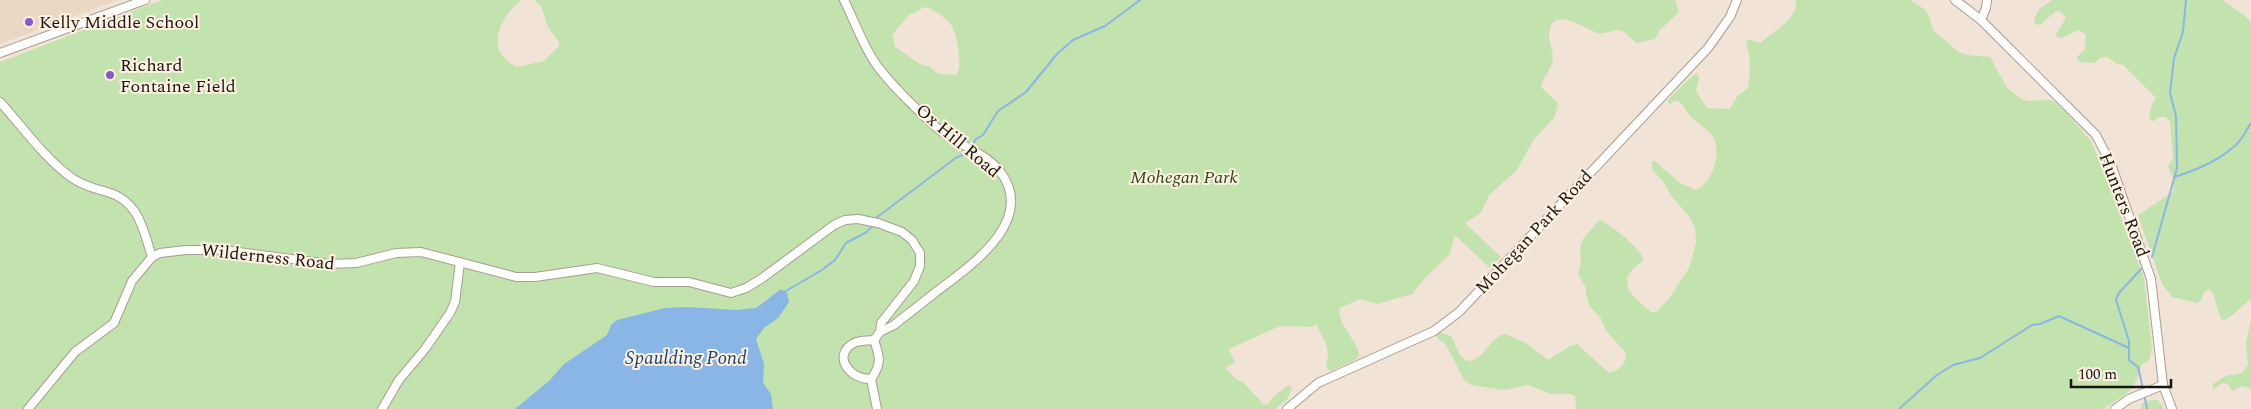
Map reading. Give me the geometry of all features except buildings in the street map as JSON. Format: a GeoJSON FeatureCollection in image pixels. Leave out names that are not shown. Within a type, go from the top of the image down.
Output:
{"type":"FeatureCollection","features":[{"type":"Feature","properties":{"kind":"street"},"geometry":{"type":"LineString","coordinates":[[0,53],[146,0]]}},
{"type":"Feature","properties":{"kind":"street","name":"Ox Hill Road"},"geometry":{"type":"LineString","coordinates":[[844,0],[868,50],[880,69],[938,129],[996,167],[1006,182],[1010,195],[1010,206],[1006,223],[985,253],[894,325],[880,332]]}},
{"type":"Feature","properties":{"kind":"street","name":"Mohegan Park Road"},"geometry":{"type":"LineString","coordinates":[[1287,409],[1318,383],[1434,331],[1460,312],[1708,48],[1730,17],[1737,0]]}},
{"type":"Feature","properties":{"kind":"street","name":"Hunters Road"},"geometry":{"type":"LineString","coordinates":[[1956,0],[1981,20],[2096,135],[2111,164],[2151,279],[2163,385],[2172,409]]}},
{"type":"Feature","properties":{"kind":"street"},"geometry":{"type":"LineString","coordinates":[[1981,20],[1987,0]]}},
{"type":"Feature","properties":{"kind":"street"},"geometry":{"type":"LineString","coordinates":[[0,102],[67,174],[86,185],[118,195],[129,203],[141,224],[152,257],[132,281],[118,316],[111,326],[75,352],[28,409]]}},
{"type":"Feature","properties":{"kind":"street","name":"Wilderness Road"},"geometry":{"type":"LineString","coordinates":[[152,257],[164,252],[202,249],[315,263],[343,264],[369,261],[396,253],[416,252],[521,277],[601,268],[654,282],[689,282],[731,293],[746,288],[761,279],[838,222],[854,219],[866,220],[906,234],[917,246],[920,256],[920,266],[914,281],[907,293],[881,323],[880,332],[874,340]]}},
{"type":"Feature","properties":{"kind":"street"},"geometry":{"type":"LineString","coordinates":[[382,409],[399,380],[425,349],[450,313],[455,302],[460,262]]}},
{"type":"Feature","properties":{"kind":"street"},"geometry":{"type":"LineString","coordinates":[[871,379],[852,375],[846,368],[844,359],[847,350],[854,344],[874,340],[881,360],[871,379],[878,409]]}},
{"type":"Feature","properties":{"kind":"street"},"geometry":{"type":"LineString","coordinates":[[2115,409],[2148,390],[2163,385]]}},
{"type":"Feature","properties":{"kind":"shaded area","name":"Kelly Middle School"},"geometry":{"type":"Polygon","coordinates":[[[0,0],[118,0],[0,44],[0,0]]]}},
{"type":"Feature","properties":{"kind":"green space","name":"Mohegan Park"},"geometry":{"type":"Polygon","coordinates":[[[162,0],[521,0],[506,16],[498,34],[500,52],[517,67],[544,61],[559,46],[559,42],[548,27],[541,6],[534,0],[1675,0],[1679,12],[1659,31],[1655,39],[1637,43],[1626,33],[1619,30],[1599,33],[1568,20],[1561,19],[1555,21],[1551,26],[1549,36],[1553,60],[1541,87],[1559,104],[1556,107],[1554,118],[1535,138],[1516,171],[1489,195],[1481,213],[1465,223],[1501,257],[1490,268],[1455,235],[1450,254],[1424,279],[1412,294],[1377,304],[1360,299],[1340,308],[1341,321],[1355,343],[1359,355],[1357,359],[1331,371],[1326,367],[1328,355],[1326,344],[1316,324],[1313,327],[1280,326],[1229,349],[1235,363],[1225,368],[1236,379],[1244,383],[1264,405],[1268,404],[1274,396],[1289,385],[1292,388],[1287,400],[1275,409],[0,409],[0,62],[162,0]],[[925,7],[909,15],[892,35],[895,47],[939,74],[956,75],[959,57],[952,26],[944,17],[925,7]]]}},
{"type":"Feature","properties":{"kind":"green space"},"geometry":{"type":"Polygon","coordinates":[[[1796,0],[1910,0],[1924,9],[1929,15],[1933,30],[1957,51],[1967,55],[1990,57],[2007,88],[2021,99],[2028,101],[2052,100],[2064,110],[2091,141],[2107,178],[2144,278],[2152,348],[2149,360],[2141,365],[2136,382],[2124,396],[2103,409],[1576,409],[1575,396],[1570,394],[1550,394],[1529,385],[1503,390],[1471,385],[1464,380],[1445,343],[1435,335],[1440,332],[1451,336],[1460,355],[1467,361],[1478,358],[1499,336],[1505,334],[1526,343],[1548,360],[1570,346],[1577,344],[1609,373],[1622,366],[1626,353],[1607,332],[1600,317],[1590,307],[1586,288],[1578,274],[1581,262],[1580,248],[1583,239],[1599,220],[1611,226],[1637,249],[1644,260],[1628,276],[1628,288],[1631,293],[1651,312],[1656,312],[1668,300],[1689,268],[1696,243],[1695,228],[1689,216],[1653,171],[1651,162],[1655,161],[1680,183],[1696,190],[1702,186],[1711,173],[1715,165],[1717,149],[1712,135],[1691,117],[1680,103],[1675,100],[1670,104],[1667,102],[1697,73],[1699,78],[1696,91],[1707,108],[1730,109],[1738,95],[1748,88],[1750,60],[1746,41],[1751,40],[1760,43],[1777,30],[1793,13],[1796,7],[1796,0]]]}},
{"type":"Feature","properties":{"kind":"green space"},"geometry":{"type":"Polygon","coordinates":[[[2052,0],[2222,0],[2251,22],[2251,300],[2226,319],[2222,320],[2220,317],[2210,289],[2204,292],[2201,300],[2197,303],[2172,297],[2162,284],[2138,215],[2173,192],[2174,180],[2168,167],[2173,157],[2170,122],[2166,117],[2158,117],[2151,121],[2149,117],[2152,104],[2156,98],[2123,65],[2117,64],[2107,57],[2100,58],[2094,63],[2079,62],[2077,57],[2085,49],[2086,35],[2079,30],[2062,38],[2057,37],[2056,34],[2066,18],[2061,12],[2056,11],[2040,25],[2035,24],[2034,20],[2039,9],[2052,0]]]}},
{"type":"Feature","properties":{"kind":"green space"},"geometry":{"type":"Polygon","coordinates":[[[2251,319],[2251,389],[2242,386],[2232,391],[2228,384],[2222,383],[2213,390],[2213,384],[2226,376],[2242,373],[2248,365],[2246,343],[2251,319]]]}},
{"type":"Feature","properties":{"kind":"green space"},"geometry":{"type":"Polygon","coordinates":[[[2151,400],[2158,400],[2164,409],[2141,409],[2141,404],[2151,400]]]}},
{"type":"Feature","properties":{"kind":"water","name":"Spaulding Pond"},"geometry":{"type":"Polygon","coordinates":[[[781,289],[787,293],[789,302],[778,318],[764,328],[756,339],[764,364],[763,383],[771,394],[773,409],[515,409],[549,381],[564,364],[607,335],[611,325],[617,320],[665,308],[688,307],[736,310],[756,308],[781,289]]]}},
{"type":"Feature","properties":{"kind":"waterway"},"geometry":{"type":"LineString","coordinates":[[972,146],[976,139],[983,135],[998,111],[1026,92],[1057,54],[1073,40],[1105,26],[1140,0]]}},
{"type":"Feature","properties":{"kind":"waterway"},"geometry":{"type":"LineString","coordinates":[[2152,257],[2177,168],[2176,116],[2170,93],[2174,58],[2183,32],[2186,0]]}},
{"type":"Feature","properties":{"kind":"waterway"},"geometry":{"type":"LineString","coordinates":[[2174,177],[2200,168],[2224,154],[2238,143],[2251,123]]}},
{"type":"Feature","properties":{"kind":"waterway"},"geometry":{"type":"LineString","coordinates":[[876,218],[957,157],[966,154]]}},
{"type":"Feature","properties":{"kind":"waterway"},"geometry":{"type":"LineString","coordinates":[[784,292],[822,270],[835,260],[846,243],[865,233],[873,226]]}},
{"type":"Feature","properties":{"kind":"waterway"},"geometry":{"type":"LineString","coordinates":[[2141,269],[2119,293],[2116,300],[2129,341],[2129,360],[2138,367],[2143,389]]}},
{"type":"Feature","properties":{"kind":"waterway"},"geometry":{"type":"LineString","coordinates":[[1899,409],[1937,375],[1953,365],[1980,358],[2032,325],[2040,324],[2059,316],[2129,348]]}},
{"type":"Feature","properties":{"kind":"waterway"},"geometry":{"type":"LineString","coordinates":[[2144,394],[2147,409]]}},
{"type":"Feature","properties":{"kind":"place","name":"Kelly Middle School"},"geometry":{"type":"Point","coordinates":[29,22]}},
{"type":"Feature","properties":{"kind":"place","name":"Richard Fontaine Field"},"geometry":{"type":"Point","coordinates":[110,75]}}]}
